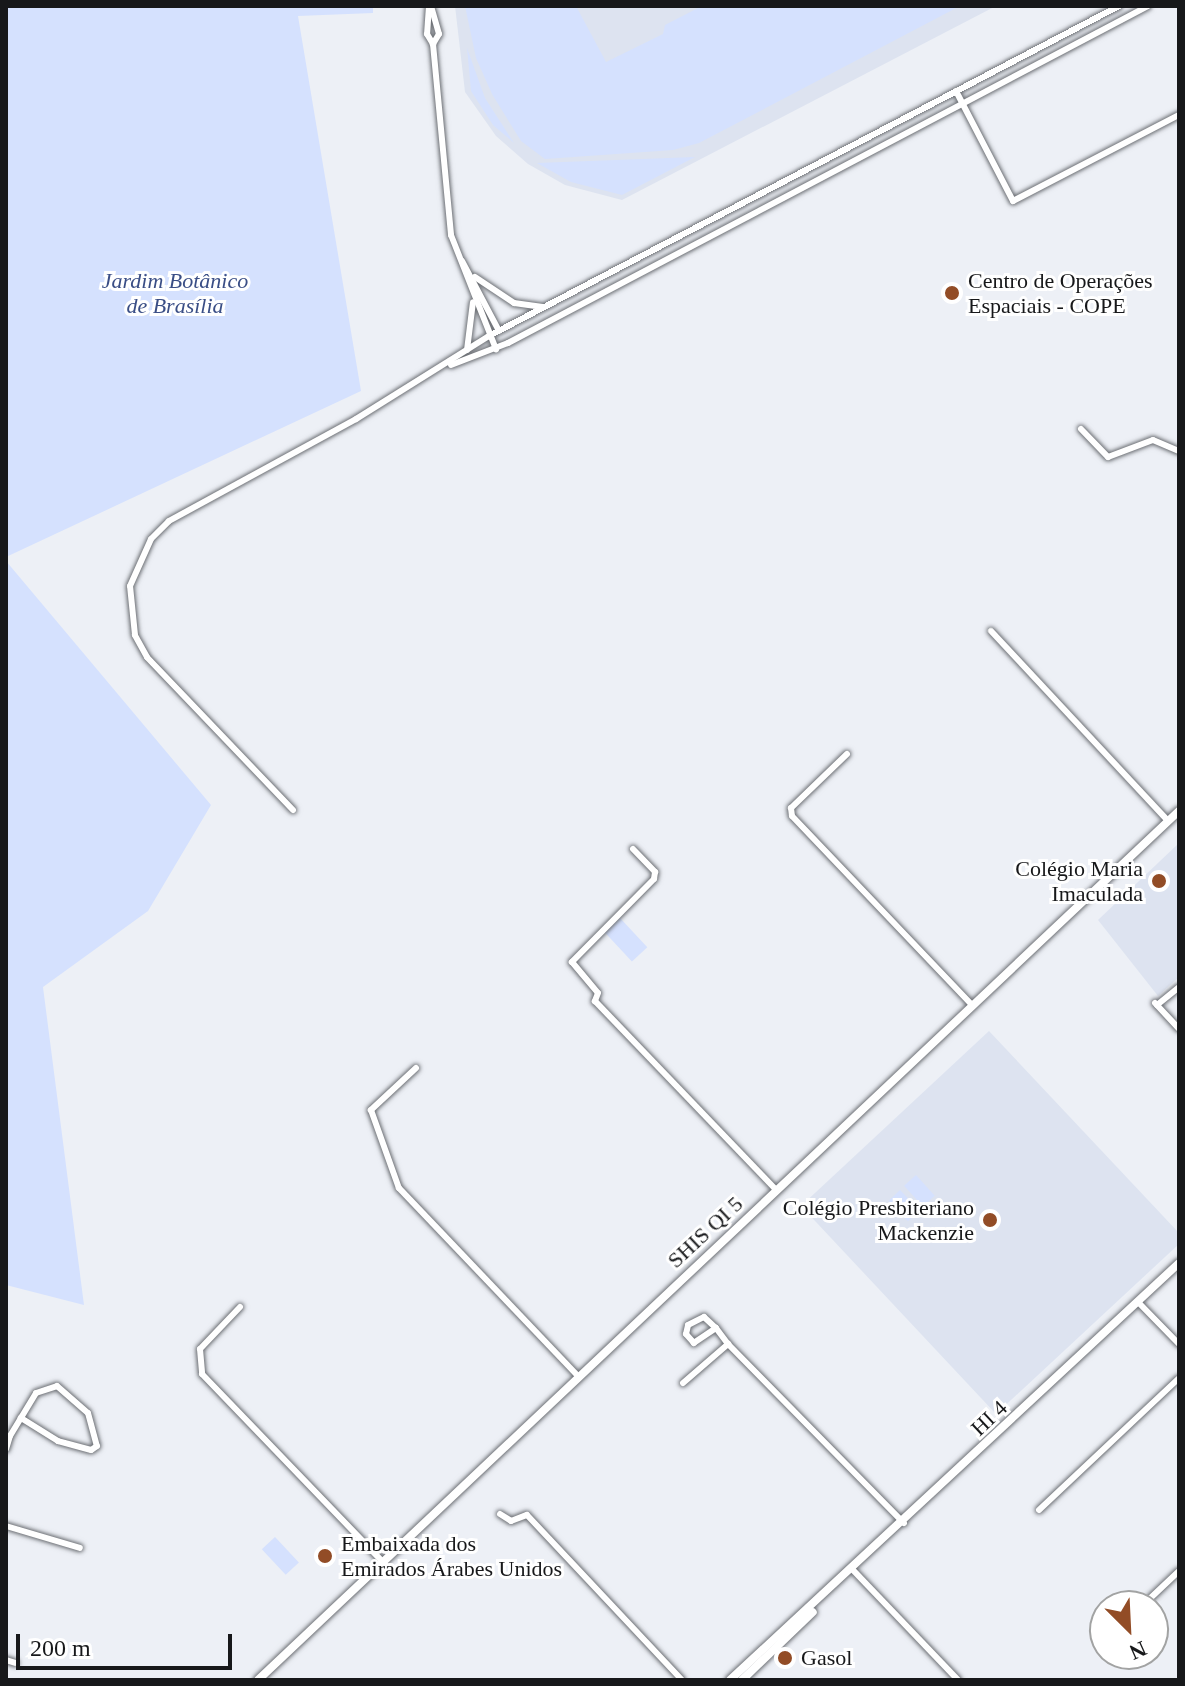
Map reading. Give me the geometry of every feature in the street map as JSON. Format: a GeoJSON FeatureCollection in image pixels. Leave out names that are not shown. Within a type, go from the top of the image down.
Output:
{"type":"FeatureCollection","features":[{"type":"Feature","properties":{"kind":"street"},"geometry":{"type":"LineString","coordinates":[[430,6],[439,34],[433,44]]}},
{"type":"Feature","properties":{"kind":"street"},"geometry":{"type":"LineString","coordinates":[[430,6],[427,34],[433,44],[456,254],[496,349]]}},
{"type":"Feature","properties":{"kind":"street"},"geometry":{"type":"LineString","coordinates":[[293,810],[147,657],[135,635],[130,586],[151,539],[169,521],[440,369],[489,336],[1119,6]]}},
{"type":"Feature","properties":{"kind":"street"},"geometry":{"type":"LineString","coordinates":[[440,369],[496,349],[1148,6]]}},
{"type":"Feature","properties":{"kind":"street"},"geometry":{"type":"LineString","coordinates":[[979,80],[977,90],[986,92]]}},
{"type":"Feature","properties":{"kind":"street"},"geometry":{"type":"LineString","coordinates":[[956,91],[1013,201],[1179,115]]}},
{"type":"Feature","properties":{"kind":"street"},"geometry":{"type":"LineString","coordinates":[[903,119],[913,124],[910,132]]}},
{"type":"Feature","properties":{"kind":"street"},"geometry":{"type":"LineString","coordinates":[[456,254],[474,276],[499,331]]}},
{"type":"Feature","properties":{"kind":"street"},"geometry":{"type":"LineString","coordinates":[[474,276],[514,303],[546,306]]}},
{"type":"Feature","properties":{"kind":"street"},"geometry":{"type":"LineString","coordinates":[[467,350],[473,298]]}},
{"type":"Feature","properties":{"kind":"street"},"geometry":{"type":"LineString","coordinates":[[1081,429],[1108,457],[1153,440],[1179,451]]}},
{"type":"Feature","properties":{"kind":"street"},"geometry":{"type":"LineString","coordinates":[[991,631],[1168,821]]}},
{"type":"Feature","properties":{"kind":"street"},"geometry":{"type":"LineString","coordinates":[[847,754],[791,808],[792,816],[971,1004]]}},
{"type":"Feature","properties":{"kind":"street","name":"SHIS QI 5"},"geometry":{"type":"LineString","coordinates":[[258,1680],[1179,811]]}},
{"type":"Feature","properties":{"kind":"street"},"geometry":{"type":"LineString","coordinates":[[633,849],[655,872],[654,879],[572,962],[598,993],[595,1001],[776,1190]]}},
{"type":"Feature","properties":{"kind":"street"},"geometry":{"type":"LineString","coordinates":[[1179,987],[1156,1004],[1179,1029]]}},
{"type":"Feature","properties":{"kind":"street"},"geometry":{"type":"LineString","coordinates":[[416,1068],[371,1110],[399,1188],[578,1376]]}},
{"type":"Feature","properties":{"kind":"street","name":"HI 4"},"geometry":{"type":"LineString","coordinates":[[742,1680],[853,1570],[1179,1263]]}},
{"type":"Feature","properties":{"kind":"street"},"geometry":{"type":"LineString","coordinates":[[1138,1302],[1179,1344]]}},
{"type":"Feature","properties":{"kind":"street"},"geometry":{"type":"LineString","coordinates":[[240,1307],[200,1349],[202,1374],[383,1562]]}},
{"type":"Feature","properties":{"kind":"street"},"geometry":{"type":"LineString","coordinates":[[716,1328],[697,1344],[686,1331],[700,1317],[716,1328],[728,1344],[904,1523]]}},
{"type":"Feature","properties":{"kind":"street"},"geometry":{"type":"LineString","coordinates":[[683,1383],[728,1344]]}},
{"type":"Feature","properties":{"kind":"street"},"geometry":{"type":"LineString","coordinates":[[1039,1510],[1179,1378]]}},
{"type":"Feature","properties":{"kind":"street"},"geometry":{"type":"LineString","coordinates":[[6,1449],[10,1436],[21,1418],[42,1389],[62,1388],[89,1415],[97,1446],[91,1450],[58,1441],[21,1418]]}},
{"type":"Feature","properties":{"kind":"street"},"geometry":{"type":"LineString","coordinates":[[500,1514],[511,1521],[527,1515],[682,1680]]}},
{"type":"Feature","properties":{"kind":"street"},"geometry":{"type":"LineString","coordinates":[[6,1526],[80,1548]]}},
{"type":"Feature","properties":{"kind":"street"},"geometry":{"type":"LineString","coordinates":[[853,1570],[958,1680]]}},
{"type":"Feature","properties":{"kind":"street"},"geometry":{"type":"LineString","coordinates":[[1159,1590],[1179,1571]]}},
{"type":"Feature","properties":{"kind":"street","name":"HI 4"},"geometry":{"type":"LineString","coordinates":[[730,1680],[823,1599]]}},
{"type":"Feature","properties":{"kind":"street"},"geometry":{"type":"LineString","coordinates":[[6,1660],[16,1663]]}},
{"type":"Feature","properties":{"kind":"shaded area"},"geometry":{"type":"Polygon","coordinates":[[[455,6],[996,6],[622,200],[565,185],[528,164],[496,136],[465,92],[455,6]]]}},
{"type":"Feature","properties":{"kind":"shaded area","name":"Colégio Maria Imaculada"},"geometry":{"type":"Polygon","coordinates":[[[1179,843],[1179,977],[1158,996],[1098,920],[1179,843]]]}},
{"type":"Feature","properties":{"kind":"shaded area","name":"Colégio Presbiteriano Mackenzie"},"geometry":{"type":"Polygon","coordinates":[[[989,1031],[1179,1233],[1179,1244],[996,1414],[801,1206],[989,1031]]]}},
{"type":"Feature","properties":{"kind":"green space","name":"Jardim Botânico de Brasília"},"geometry":{"type":"Polygon","coordinates":[[[6,6],[373,6],[373,13],[298,16],[361,391],[6,557],[6,6]]]}},
{"type":"Feature","properties":{"kind":"green space"},"geometry":{"type":"Polygon","coordinates":[[[465,6],[576,6],[606,62],[663,34],[665,25],[702,6],[960,6],[699,143],[673,150],[545,159],[521,141],[492,94],[476,58],[465,6]]]}},
{"type":"Feature","properties":{"kind":"green space"},"geometry":{"type":"Polygon","coordinates":[[[467,48],[485,98],[514,143],[493,125],[471,91],[467,48]]]}},
{"type":"Feature","properties":{"kind":"green space"},"geometry":{"type":"Polygon","coordinates":[[[695,157],[622,195],[571,182],[537,163],[695,157]]]}},
{"type":"Feature","properties":{"kind":"green space"},"geometry":{"type":"Polygon","coordinates":[[[6,561],[211,805],[148,911],[43,987],[84,1305],[6,1285],[6,561]]]}},
{"type":"Feature","properties":{"kind":"green space"},"geometry":{"type":"Polygon","coordinates":[[[620,918],[647,947],[632,962],[605,932],[620,918]]]}},
{"type":"Feature","properties":{"kind":"green space"},"geometry":{"type":"Polygon","coordinates":[[[916,1175],[935,1196],[923,1207],[904,1186],[916,1175]]]}},
{"type":"Feature","properties":{"kind":"green space"},"geometry":{"type":"Polygon","coordinates":[[[900,1190],[919,1210],[908,1221],[888,1201],[900,1190]]]}},
{"type":"Feature","properties":{"kind":"green space"},"geometry":{"type":"Polygon","coordinates":[[[275,1537],[299,1563],[286,1575],[262,1549],[275,1537]]]}},
{"type":"Feature","properties":{"kind":"place","name":"Centro de Operações Espaciais - COPE"},"geometry":{"type":"Point","coordinates":[952,293]}},
{"type":"Feature","properties":{"kind":"place","name":"Colégio Maria Imaculada"},"geometry":{"type":"Point","coordinates":[1159,881]}},
{"type":"Feature","properties":{"kind":"place","name":"Colégio Presbiteriano Mackenzie"},"geometry":{"type":"Point","coordinates":[990,1220]}},
{"type":"Feature","properties":{"kind":"place","name":"Embaixada dos Emirados Árabes Unidos"},"geometry":{"type":"Point","coordinates":[325,1556]}},
{"type":"Feature","properties":{"kind":"place","name":"Gasol"},"geometry":{"type":"Point","coordinates":[785,1658]}}]}
